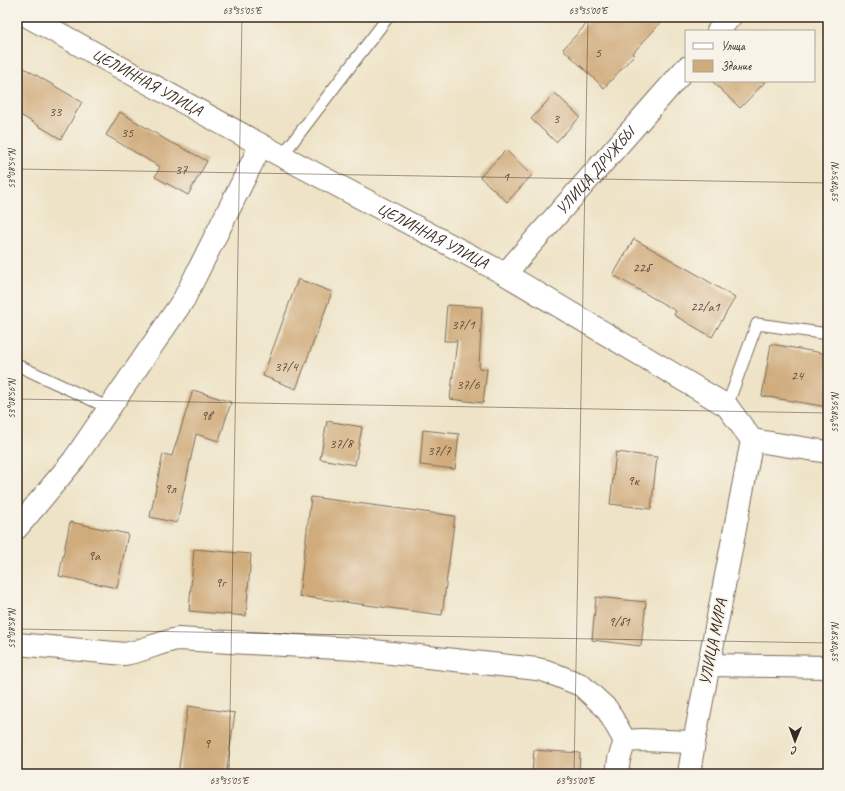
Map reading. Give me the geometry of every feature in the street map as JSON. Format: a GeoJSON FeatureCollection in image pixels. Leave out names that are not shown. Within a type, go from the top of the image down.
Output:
{"type":"FeatureCollection","features":[{"type":"Feature","properties":{"kind":"street","name":"ЦЕЛИННАЯ УЛИЦА"},"geometry":{"type":"LineString","coordinates":[[29,17],[261,145],[505,274],[727,406],[752,440]]}},
{"type":"Feature","properties":{"kind":"street"},"geometry":{"type":"LineString","coordinates":[[719,30],[730,17]]}},
{"type":"Feature","properties":{"kind":"street","name":"УЛИЦА ДРУЖБЫ"},"geometry":{"type":"LineString","coordinates":[[505,274],[685,69]]}},
{"type":"Feature","properties":{"kind":"street"},"geometry":{"type":"LineString","coordinates":[[17,528],[73,461],[184,299],[261,145]]}},
{"type":"Feature","properties":{"kind":"street"},"geometry":{"type":"LineString","coordinates":[[752,440],[828,452]]}},
{"type":"Feature","properties":{"kind":"street","name":"УЛИЦА МИРА"},"geometry":{"type":"LineString","coordinates":[[689,774],[752,440]]}},
{"type":"Feature","properties":{"kind":"street"},"geometry":{"type":"LineString","coordinates":[[17,644],[125,654],[135,653],[178,639],[356,649],[537,668],[581,685],[607,709],[625,741],[619,759],[617,774]]}},
{"type":"Feature","properties":{"kind":"street"},"geometry":{"type":"LineString","coordinates":[[709,665],[828,667]]}},
{"type":"Feature","properties":{"kind":"street"},"geometry":{"type":"LineString","coordinates":[[625,741],[642,740],[694,742]]}},
{"type":"Feature","properties":{"kind":"lane"},"geometry":{"type":"LineString","coordinates":[[282,156],[388,17]]}},
{"type":"Feature","properties":{"kind":"lane"},"geometry":{"type":"LineString","coordinates":[[727,406],[757,324],[828,334]]}},
{"type":"Feature","properties":{"kind":"lane"},"geometry":{"type":"LineString","coordinates":[[17,365],[109,408]]}},
{"type":"Feature","properties":{"kind":"building"},"geometry":{"type":"Polygon","coordinates":[[[593,17],[666,17],[632,54],[634,55],[604,88],[563,49],[593,17]]]}},
{"type":"Feature","properties":{"kind":"building"},"geometry":{"type":"Polygon","coordinates":[[[17,64],[82,102],[61,139],[17,113],[17,64]]]}},
{"type":"Feature","properties":{"kind":"building"},"geometry":{"type":"Polygon","coordinates":[[[713,82],[765,82],[740,108],[713,82]]]}},
{"type":"Feature","properties":{"kind":"building"},"geometry":{"type":"Polygon","coordinates":[[[555,93],[580,117],[556,142],[531,119],[555,93]]]}},
{"type":"Feature","properties":{"kind":"building"},"geometry":{"type":"Polygon","coordinates":[[[120,112],[173,144],[207,161],[188,195],[155,177],[160,167],[106,135],[120,112]]]}},
{"type":"Feature","properties":{"kind":"building"},"geometry":{"type":"Polygon","coordinates":[[[506,150],[532,175],[507,202],[480,177],[506,150]]]}},
{"type":"Feature","properties":{"kind":"building"},"geometry":{"type":"Polygon","coordinates":[[[634,239],[735,298],[712,337],[674,315],[676,311],[613,275],[634,239]]]}},
{"type":"Feature","properties":{"kind":"building"},"geometry":{"type":"Polygon","coordinates":[[[298,279],[332,292],[296,389],[263,376],[298,279]]]}},
{"type":"Feature","properties":{"kind":"building"},"geometry":{"type":"Polygon","coordinates":[[[447,305],[482,307],[479,368],[487,369],[483,403],[450,399],[457,341],[444,341],[447,305]]]}},
{"type":"Feature","properties":{"kind":"building"},"geometry":{"type":"Polygon","coordinates":[[[771,344],[828,354],[828,407],[762,396],[771,344]]]}},
{"type":"Feature","properties":{"kind":"building"},"geometry":{"type":"Polygon","coordinates":[[[193,390],[231,402],[219,441],[196,434],[177,523],[150,517],[163,454],[172,456],[193,390]]]}},
{"type":"Feature","properties":{"kind":"building"},"geometry":{"type":"Polygon","coordinates":[[[327,421],[362,427],[355,465],[320,459],[327,421]]]}},
{"type":"Feature","properties":{"kind":"building"},"geometry":{"type":"Polygon","coordinates":[[[423,430],[459,434],[455,469],[420,465],[423,430]]]}},
{"type":"Feature","properties":{"kind":"building"},"geometry":{"type":"Polygon","coordinates":[[[616,452],[657,457],[651,509],[610,504],[616,452]]]}},
{"type":"Feature","properties":{"kind":"building"},"geometry":{"type":"Polygon","coordinates":[[[311,497],[455,516],[442,615],[299,596],[311,497]]]}},
{"type":"Feature","properties":{"kind":"building"},"geometry":{"type":"Polygon","coordinates":[[[70,522],[128,534],[117,588],[59,576],[70,522]]]}},
{"type":"Feature","properties":{"kind":"building"},"geometry":{"type":"Polygon","coordinates":[[[194,549],[251,554],[246,616],[189,611],[194,549]]]}},
{"type":"Feature","properties":{"kind":"building"},"geometry":{"type":"Polygon","coordinates":[[[596,597],[646,602],[641,646],[592,640],[596,597]]]}},
{"type":"Feature","properties":{"kind":"building"},"geometry":{"type":"Polygon","coordinates":[[[188,706],[235,713],[226,774],[178,774],[188,706]]]}},
{"type":"Feature","properties":{"kind":"building"},"geometry":{"type":"Polygon","coordinates":[[[534,750],[580,753],[579,774],[532,774],[534,750]]]}}]}
